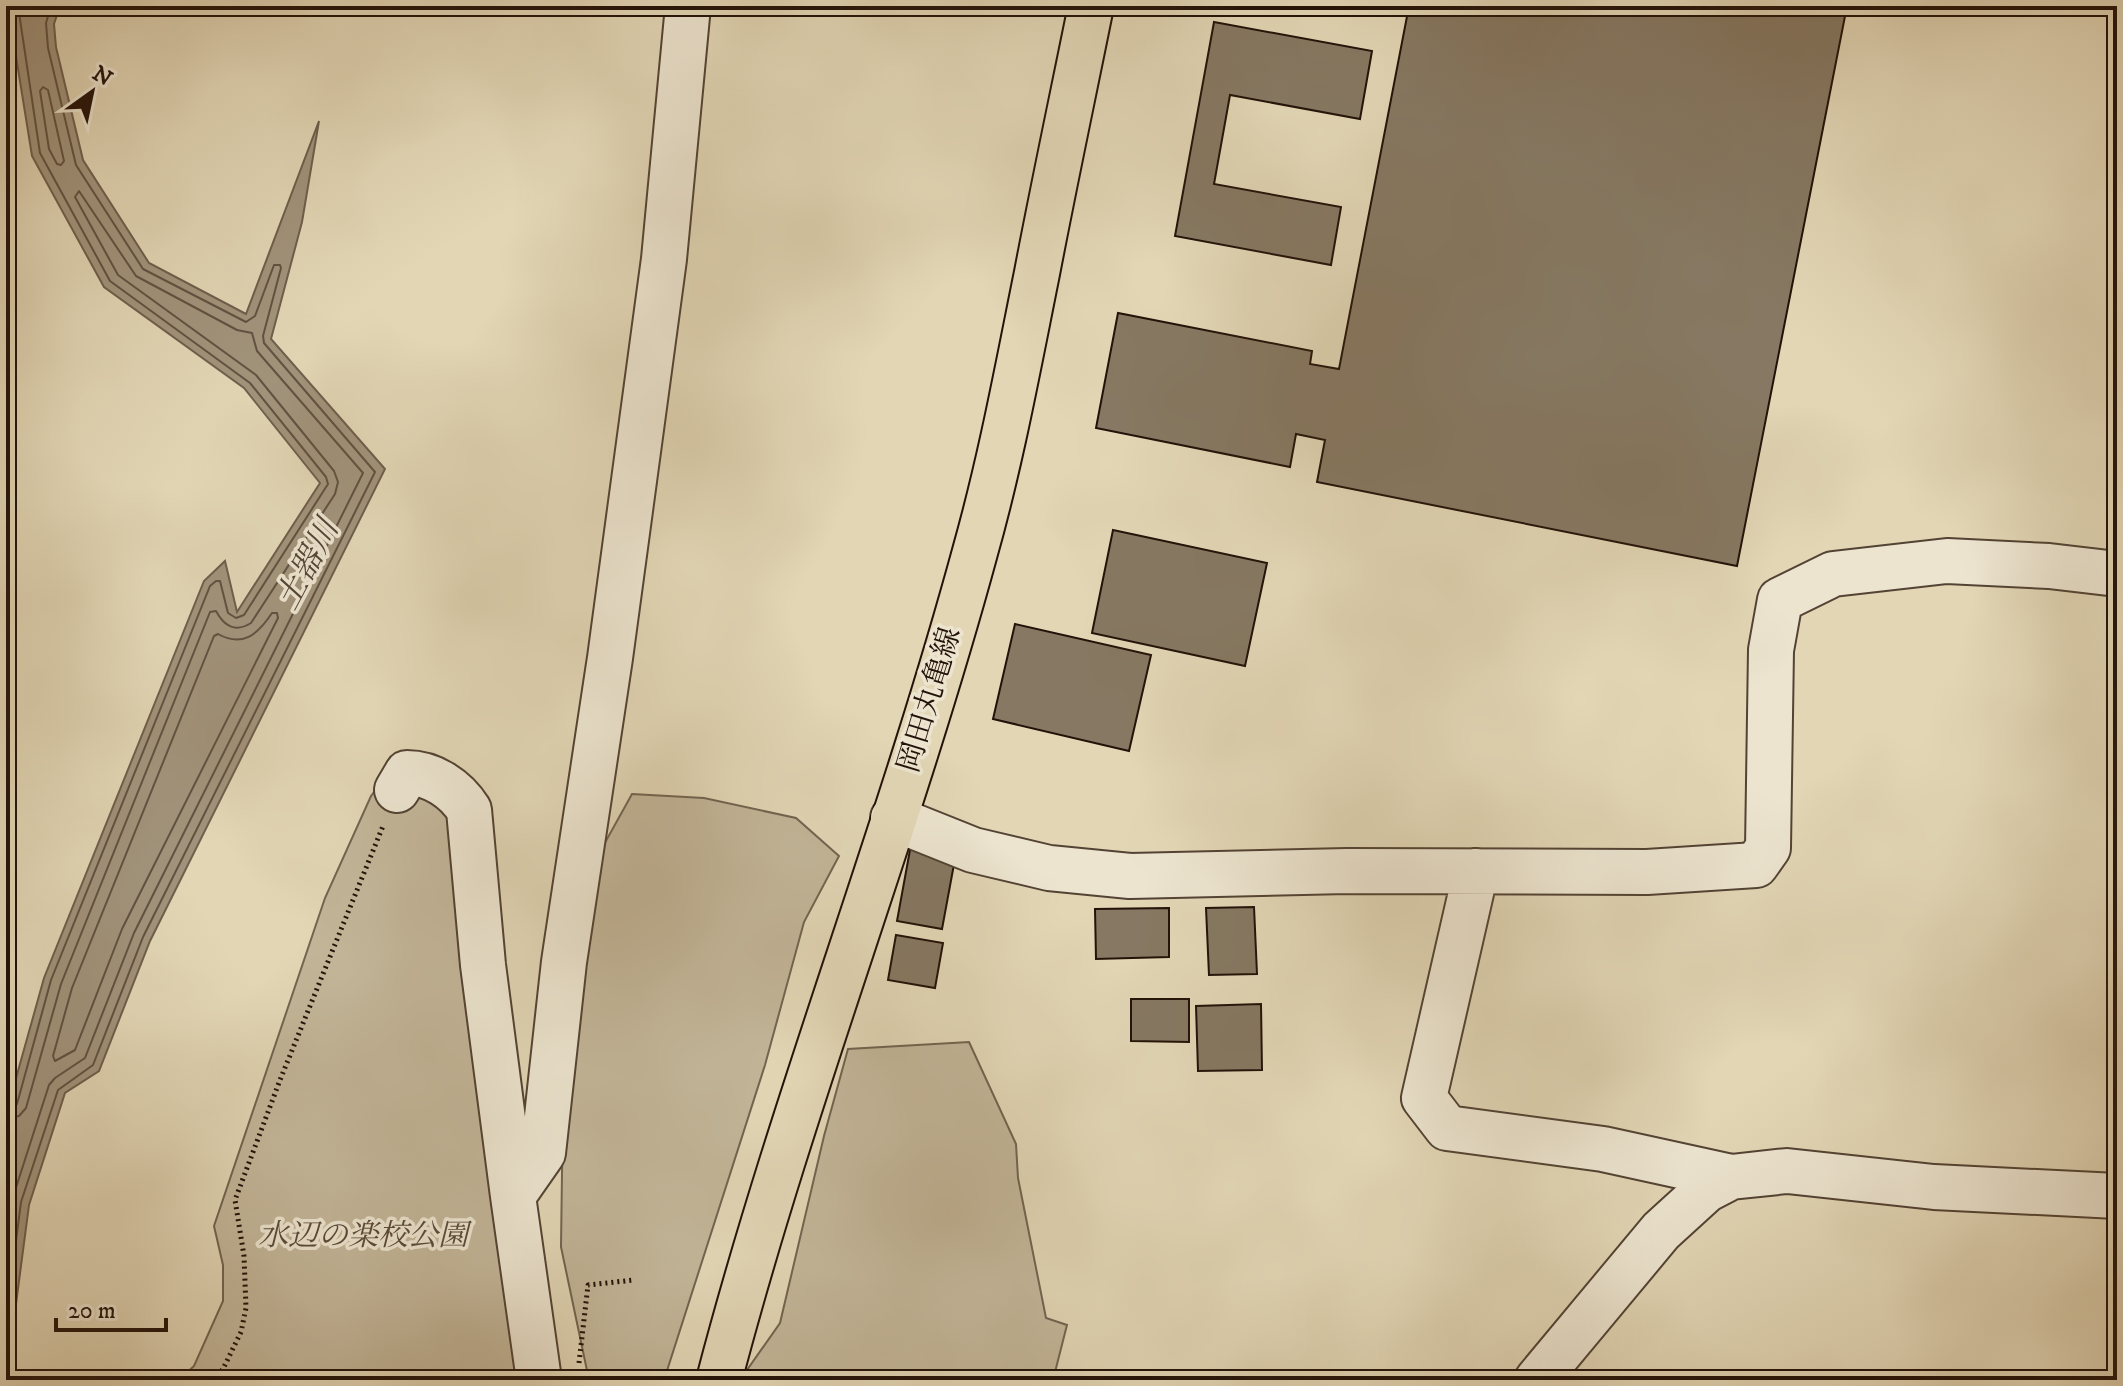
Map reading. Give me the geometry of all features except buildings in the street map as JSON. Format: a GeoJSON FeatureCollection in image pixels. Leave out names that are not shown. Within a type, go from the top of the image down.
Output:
{"type":"FeatureCollection","features":[{"type":"Feature","properties":{"kind":"main road","name":"岡田丸亀線"},"geometry":{"type":"LineString","coordinates":[[719,1380],[797,1117],[975,553],[1004,440],[1091,6]]}},
{"type":"Feature","properties":{"kind":"street"},"geometry":{"type":"LineString","coordinates":[[513,1196],[543,1153],[564,962],[610,658],[664,259],[688,6]]}},
{"type":"Feature","properties":{"kind":"street"},"geometry":{"type":"LineString","coordinates":[[893,818],[973,850],[1049,868],[1116,875],[1647,872],[1756,865],[1768,848],[1771,650],[1780,600],[1833,574],[1947,561],[2049,566],[2117,574]]}},
{"type":"Feature","properties":{"kind":"street"},"geometry":{"type":"LineString","coordinates":[[397,790],[407,773],[424,773],[438,780],[469,810],[483,965],[513,1196],[558,1377]]}},
{"type":"Feature","properties":{"kind":"street"},"geometry":{"type":"LineString","coordinates":[[1476,871],[1424,1098],[1447,1128],[1603,1149],[1731,1177],[1787,1171],[1934,1187],[2117,1196]]}},
{"type":"Feature","properties":{"kind":"street"},"geometry":{"type":"LineString","coordinates":[[1537,1380],[1661,1231],[1706,1190],[1731,1177]]}},
{"type":"Feature","properties":{"kind":"path"},"geometry":{"type":"LineString","coordinates":[[213,1380],[223,1369],[241,1332],[246,1308],[244,1256],[235,1200],[397,790]]}},
{"type":"Feature","properties":{"kind":"path"},"geometry":{"type":"LineString","coordinates":[[558,1377],[588,1285],[634,1280]]}},
{"type":"Feature","properties":{"kind":"green space","name":"水辺の楽校公園"},"geometry":{"type":"Polygon","coordinates":[[[381,783],[447,794],[523,1380],[179,1380],[194,1366],[223,1301],[223,1265],[214,1226],[325,898],[371,796],[381,783]]]}},
{"type":"Feature","properties":{"kind":"green space"},"geometry":{"type":"Polygon","coordinates":[[[632,794],[704,798],[796,818],[839,856],[804,922],[765,1065],[664,1380],[589,1380],[561,1247],[563,1100],[582,884],[632,794]]]}},
{"type":"Feature","properties":{"kind":"green space"},"geometry":{"type":"Polygon","coordinates":[[[969,1042],[1016,1144],[1018,1178],[1046,1318],[1067,1325],[1053,1380],[740,1380],[780,1323],[848,1049],[969,1042]]]}},
{"type":"Feature","properties":{"kind":"water","name":"土器川"},"geometry":{"type":"Polygon","coordinates":[[[10,6],[60,6],[54,24],[56,47],[83,160],[149,263],[246,314],[319,121],[302,222],[271,339],[385,469],[150,941],[99,1071],[65,1093],[29,1205],[6,1380],[6,1114],[44,978],[204,581],[225,561],[237,612],[320,483],[244,388],[104,287],[32,156],[10,6]]]}}]}
